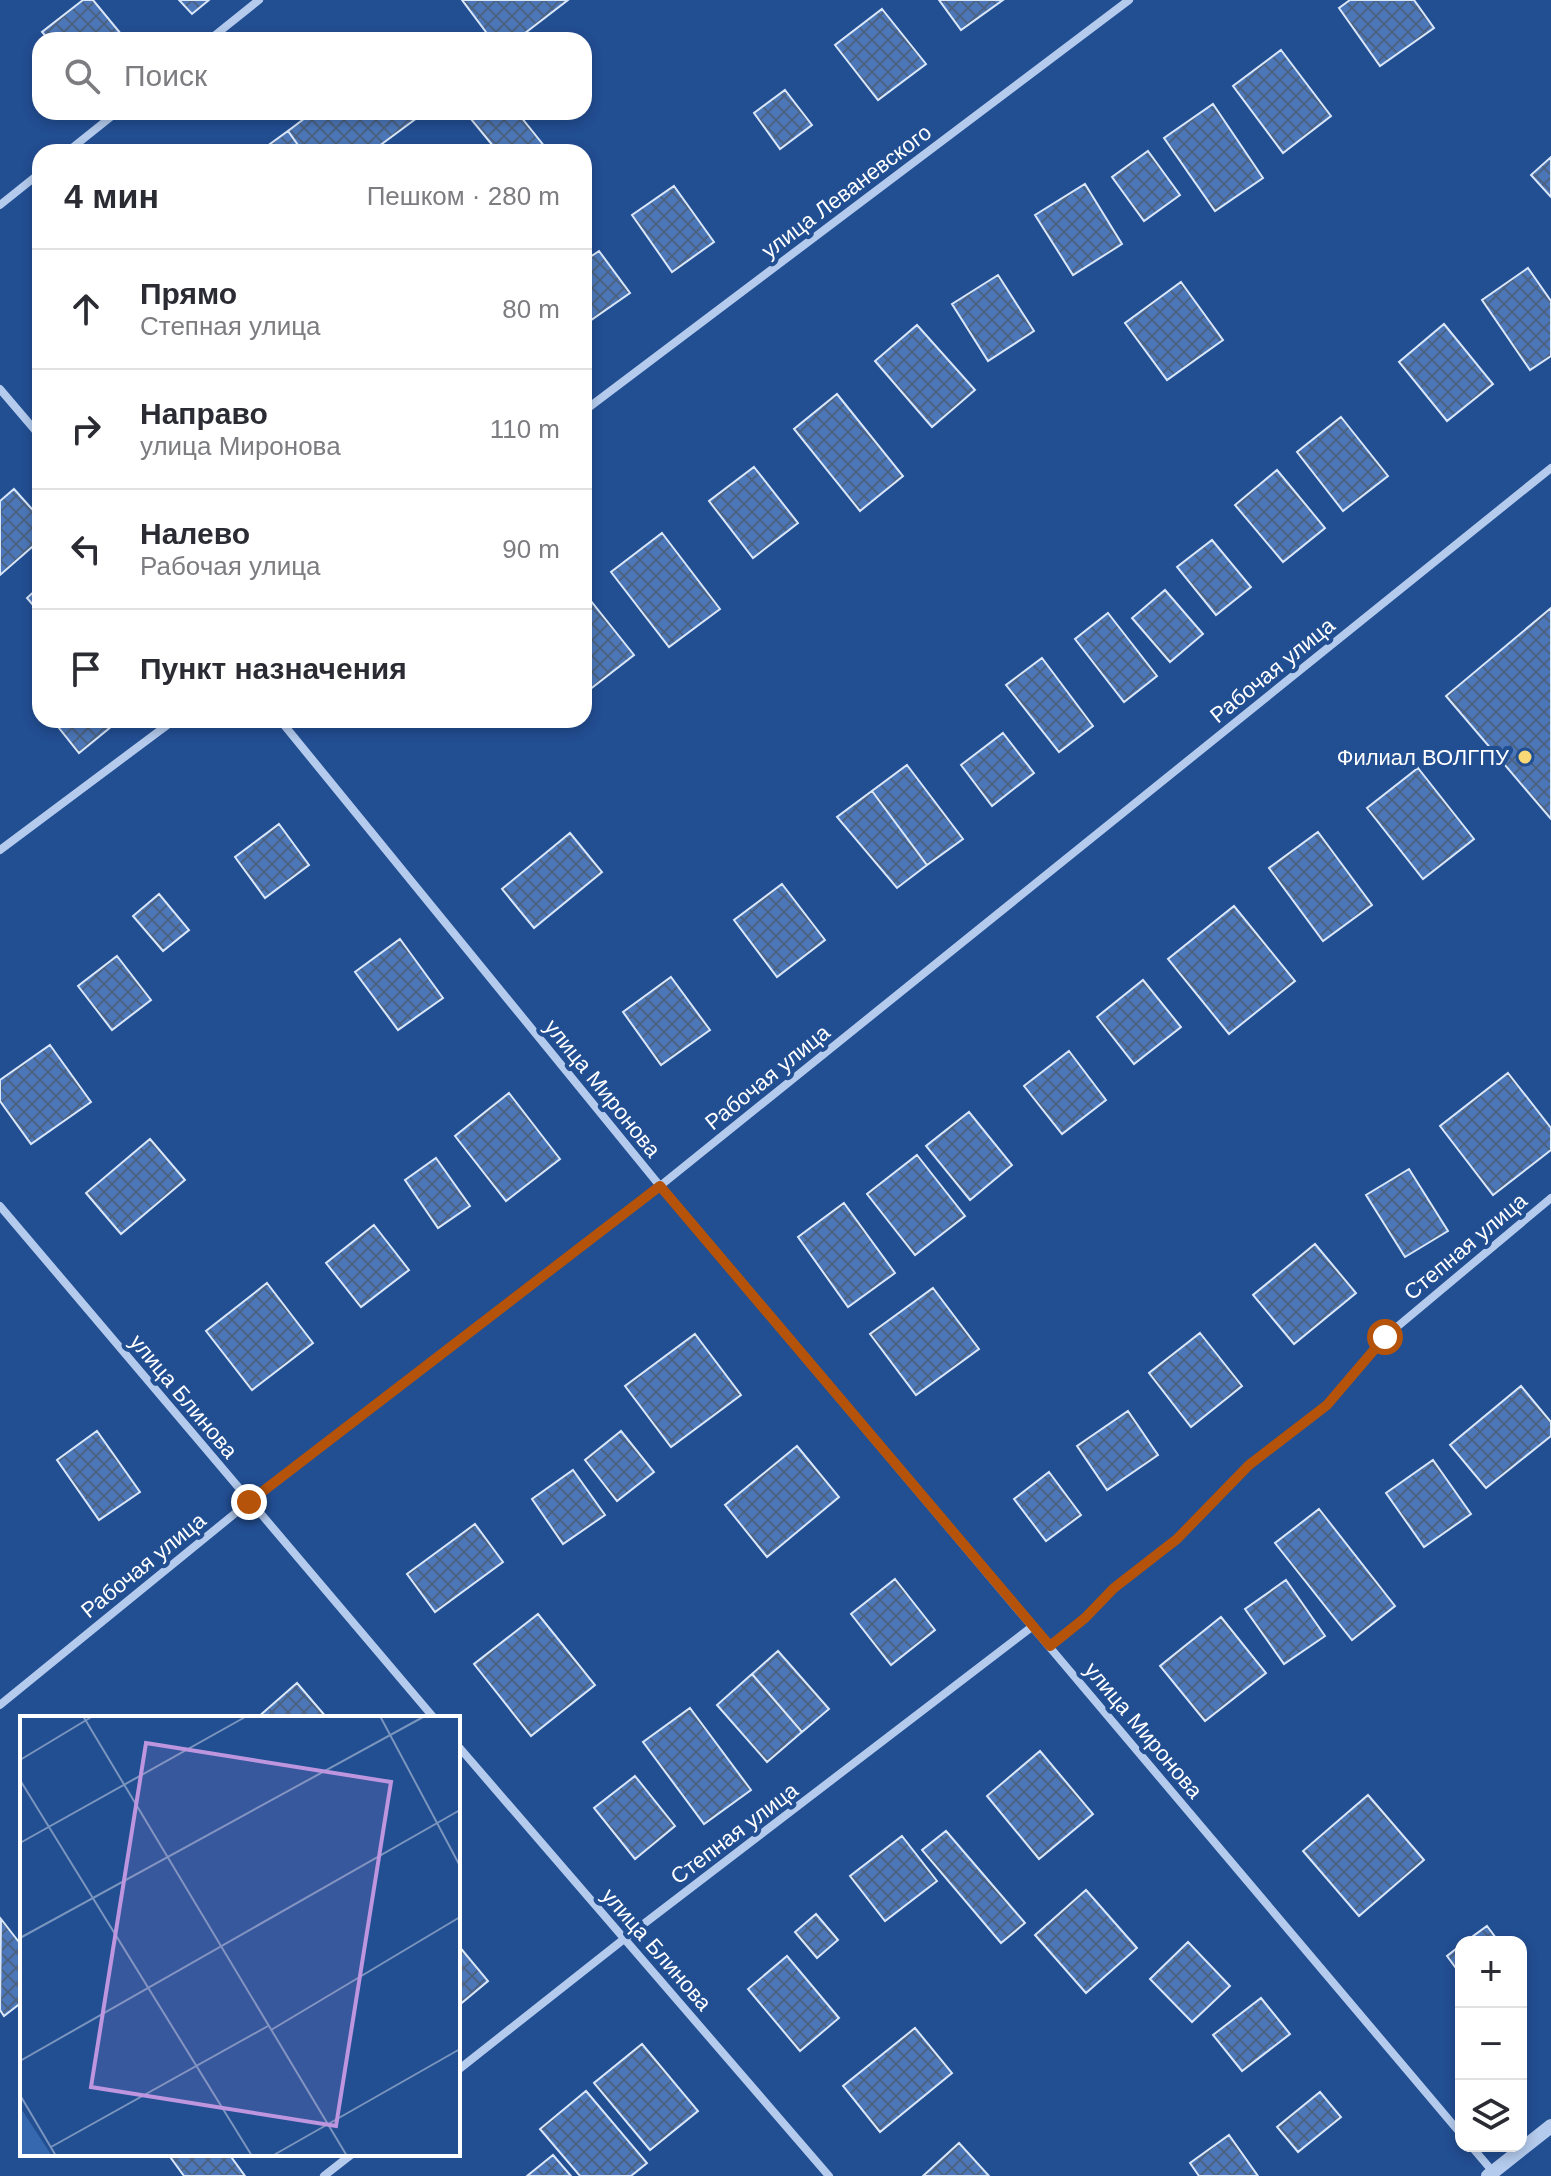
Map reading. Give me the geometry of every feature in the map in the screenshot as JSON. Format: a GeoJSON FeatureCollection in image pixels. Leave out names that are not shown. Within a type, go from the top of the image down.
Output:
{"type":"FeatureCollection","features":[{"type":"Feature","properties":{"kind":"street"},"geometry":{"type":"LineString","coordinates":[[219,32],[259,0]]}},
{"type":"Feature","properties":{"kind":"street","name":"улица Леваневского"},"geometry":{"type":"LineString","coordinates":[[592,405],[1129,0]]}},
{"type":"Feature","properties":{"kind":"street"},"geometry":{"type":"LineString","coordinates":[[77,144],[107,120]]}},
{"type":"Feature","properties":{"kind":"street"},"geometry":{"type":"LineString","coordinates":[[0,205],[32,179]]}},
{"type":"Feature","properties":{"kind":"street"},"geometry":{"type":"LineString","coordinates":[[0,389],[32,427]]}},
{"type":"Feature","properties":{"kind":"street","name":"Рабочая улица"},"geometry":{"type":"LineString","coordinates":[[0,1705],[249,1502],[660,1186],[1551,468]]}},
{"type":"Feature","properties":{"kind":"street"},"geometry":{"type":"LineString","coordinates":[[0,850],[163,728]]}},
{"type":"Feature","properties":{"kind":"street","name":"улица Миронова"},"geometry":{"type":"LineString","coordinates":[[287,728],[660,1186],[1455,2127]]}},
{"type":"Feature","properties":{"kind":"street","name":"Степная улица"},"geometry":{"type":"LineString","coordinates":[[1050,1646],[1085,1618],[1114,1588],[1177,1539],[1249,1465],[1327,1405],[1385,1337],[1551,1198]]}},
{"type":"Feature","properties":{"kind":"street","name":"улица Блинова"},"geometry":{"type":"LineString","coordinates":[[0,1206],[432,1716]]}},
{"type":"Feature","properties":{"kind":"street","name":"Степная улица"},"geometry":{"type":"LineString","coordinates":[[460,2068],[1033,1626]]}},
{"type":"Feature","properties":{"kind":"street","name":"улица Блинова"},"geometry":{"type":"LineString","coordinates":[[460,1748],[829,2176]]}},
{"type":"Feature","properties":{"kind":"street"},"geometry":{"type":"LineString","coordinates":[[1476,2152],[1493,2175],[1551,2126]]}},
{"type":"Feature","properties":{"kind":"street"},"geometry":{"type":"LineString","coordinates":[[324,2176],[349,2156]]}},
{"type":"Feature","properties":{"kind":"building"},"geometry":{"type":"Polygon","coordinates":[[[83,0],[93,0],[119,32],[42,32],[83,0]]]}},
{"type":"Feature","properties":{"kind":"building"},"geometry":{"type":"Polygon","coordinates":[[[179,0],[209,0],[192,14],[179,0]]]}},
{"type":"Feature","properties":{"kind":"building"},"geometry":{"type":"Polygon","coordinates":[[[462,0],[568,0],[526,32],[486,32],[462,0]]]}},
{"type":"Feature","properties":{"kind":"building"},"geometry":{"type":"Polygon","coordinates":[[[939,0],[1003,0],[961,30],[939,0]]]}},
{"type":"Feature","properties":{"kind":"building"},"geometry":{"type":"Polygon","coordinates":[[[1350,0],[1414,0],[1434,28],[1380,66],[1339,8],[1350,0]]]}},
{"type":"Feature","properties":{"kind":"building"},"geometry":{"type":"Polygon","coordinates":[[[882,9],[926,64],[878,100],[835,45],[882,9]]]}},
{"type":"Feature","properties":{"kind":"building"},"geometry":{"type":"Polygon","coordinates":[[[1281,50],[1331,116],[1283,153],[1233,86],[1281,50]]]}},
{"type":"Feature","properties":{"kind":"building"},"geometry":{"type":"Polygon","coordinates":[[[785,90],[812,125],[780,149],[754,113],[785,90]]]}},
{"type":"Feature","properties":{"kind":"building"},"geometry":{"type":"Polygon","coordinates":[[[1213,104],[1263,178],[1215,211],[1164,138],[1213,104]]]}},
{"type":"Feature","properties":{"kind":"building"},"geometry":{"type":"Polygon","coordinates":[[[302,120],[414,120],[382,144],[297,144],[288,131],[302,120]]]}},
{"type":"Feature","properties":{"kind":"building"},"geometry":{"type":"Polygon","coordinates":[[[472,120],[523,120],[543,144],[491,144],[472,120]]]}},
{"type":"Feature","properties":{"kind":"building"},"geometry":{"type":"Polygon","coordinates":[[[288,131],[297,144],[270,144],[288,131]]]}},
{"type":"Feature","properties":{"kind":"building"},"geometry":{"type":"Polygon","coordinates":[[[1148,151],[1180,195],[1144,221],[1112,177],[1148,151]]]}},
{"type":"Feature","properties":{"kind":"building"},"geometry":{"type":"Polygon","coordinates":[[[1551,157],[1551,197],[1531,175],[1551,157]]]}},
{"type":"Feature","properties":{"kind":"building"},"geometry":{"type":"Polygon","coordinates":[[[1085,184],[1122,244],[1073,275],[1035,215],[1085,184]]]}},
{"type":"Feature","properties":{"kind":"building"},"geometry":{"type":"Polygon","coordinates":[[[674,186],[714,242],[672,272],[632,215],[674,186]]]}},
{"type":"Feature","properties":{"kind":"building"},"geometry":{"type":"Polygon","coordinates":[[[599,251],[630,293],[592,319],[592,256],[599,251]]]}},
{"type":"Feature","properties":{"kind":"building"},"geometry":{"type":"Polygon","coordinates":[[[1528,268],[1551,301],[1551,356],[1530,370],[1482,300],[1528,268]]]}},
{"type":"Feature","properties":{"kind":"building"},"geometry":{"type":"Polygon","coordinates":[[[998,275],[1034,331],[988,361],[952,304],[998,275]]]}},
{"type":"Feature","properties":{"kind":"building"},"geometry":{"type":"Polygon","coordinates":[[[1181,282],[1223,340],[1167,380],[1125,323],[1181,282]]]}},
{"type":"Feature","properties":{"kind":"building"},"geometry":{"type":"Polygon","coordinates":[[[1444,324],[1493,384],[1447,421],[1399,362],[1444,324]]]}},
{"type":"Feature","properties":{"kind":"building"},"geometry":{"type":"Polygon","coordinates":[[[917,325],[975,390],[932,427],[875,361],[917,325]]]}},
{"type":"Feature","properties":{"kind":"building"},"geometry":{"type":"Polygon","coordinates":[[[837,394],[903,476],[860,511],[794,429],[837,394]]]}},
{"type":"Feature","properties":{"kind":"building"},"geometry":{"type":"Polygon","coordinates":[[[1341,417],[1388,476],[1343,511],[1297,452],[1341,417]]]}},
{"type":"Feature","properties":{"kind":"building"},"geometry":{"type":"Polygon","coordinates":[[[754,467],[798,523],[753,558],[709,501],[754,467]]]}},
{"type":"Feature","properties":{"kind":"building"},"geometry":{"type":"Polygon","coordinates":[[[1277,470],[1325,528],[1283,562],[1235,505],[1277,470]]]}},
{"type":"Feature","properties":{"kind":"building"},"geometry":{"type":"Polygon","coordinates":[[[14,489],[32,509],[32,547],[0,575],[0,501],[14,489]]]}},
{"type":"Feature","properties":{"kind":"building"},"geometry":{"type":"Polygon","coordinates":[[[662,533],[720,609],[669,647],[611,572],[662,533]]]}},
{"type":"Feature","properties":{"kind":"building"},"geometry":{"type":"Polygon","coordinates":[[[1212,540],[1251,587],[1216,615],[1177,567],[1212,540]]]}},
{"type":"Feature","properties":{"kind":"building"},"geometry":{"type":"Polygon","coordinates":[[[1165,590],[1203,634],[1170,662],[1132,618],[1165,590]]]}},
{"type":"Feature","properties":{"kind":"building"},"geometry":{"type":"Polygon","coordinates":[[[592,602],[634,655],[592,688],[592,602]]]}},
{"type":"Feature","properties":{"kind":"building","name":"Филиал ВОЛГПУ"},"geometry":{"type":"Polygon","coordinates":[[[1551,608],[1551,819],[1446,696],[1551,608]]]}},
{"type":"Feature","properties":{"kind":"building"},"geometry":{"type":"Polygon","coordinates":[[[1108,613],[1157,676],[1124,702],[1075,639],[1108,613]]]}},
{"type":"Feature","properties":{"kind":"building"},"geometry":{"type":"Polygon","coordinates":[[[1042,658],[1093,726],[1059,752],[1006,685],[1042,658]]]}},
{"type":"Feature","properties":{"kind":"building"},"geometry":{"type":"Polygon","coordinates":[[[59,728],[110,728],[79,753],[59,728]]]}},
{"type":"Feature","properties":{"kind":"building"},"geometry":{"type":"Polygon","coordinates":[[[1003,733],[1034,773],[992,806],[961,765],[1003,733]]]}},
{"type":"Feature","properties":{"kind":"building"},"geometry":{"type":"Polygon","coordinates":[[[907,765],[963,839],[927,865],[872,791],[907,765]]]}},
{"type":"Feature","properties":{"kind":"building"},"geometry":{"type":"Polygon","coordinates":[[[1418,768],[1474,839],[1423,879],[1367,808],[1418,768]]]}},
{"type":"Feature","properties":{"kind":"building"},"geometry":{"type":"Polygon","coordinates":[[[872,791],[927,865],[897,888],[837,817],[872,791]]]}},
{"type":"Feature","properties":{"kind":"building"},"geometry":{"type":"Polygon","coordinates":[[[279,824],[309,865],[265,898],[235,857],[279,824]]]}},
{"type":"Feature","properties":{"kind":"building"},"geometry":{"type":"Polygon","coordinates":[[[1318,832],[1372,905],[1323,941],[1269,868],[1318,832]]]}},
{"type":"Feature","properties":{"kind":"building"},"geometry":{"type":"Polygon","coordinates":[[[570,833],[602,872],[534,928],[502,889],[570,833]]]}},
{"type":"Feature","properties":{"kind":"building"},"geometry":{"type":"Polygon","coordinates":[[[782,884],[825,940],[777,977],[734,920],[782,884]]]}},
{"type":"Feature","properties":{"kind":"building"},"geometry":{"type":"Polygon","coordinates":[[[159,894],[189,930],[163,951],[133,916],[159,894]]]}},
{"type":"Feature","properties":{"kind":"building"},"geometry":{"type":"Polygon","coordinates":[[[1234,906],[1295,981],[1229,1034],[1168,959],[1234,906]]]}},
{"type":"Feature","properties":{"kind":"building"},"geometry":{"type":"Polygon","coordinates":[[[400,939],[443,998],[398,1030],[355,972],[400,939]]]}},
{"type":"Feature","properties":{"kind":"building"},"geometry":{"type":"Polygon","coordinates":[[[117,956],[151,1000],[112,1030],[78,986],[117,956]]]}},
{"type":"Feature","properties":{"kind":"building"},"geometry":{"type":"Polygon","coordinates":[[[671,977],[710,1030],[661,1065],[623,1012],[671,977]]]}},
{"type":"Feature","properties":{"kind":"building"},"geometry":{"type":"Polygon","coordinates":[[[1143,980],[1181,1027],[1134,1064],[1097,1017],[1143,980]]]}},
{"type":"Feature","properties":{"kind":"building"},"geometry":{"type":"Polygon","coordinates":[[[50,1045],[91,1102],[31,1144],[0,1101],[0,1080],[50,1045]]]}},
{"type":"Feature","properties":{"kind":"building"},"geometry":{"type":"Polygon","coordinates":[[[1069,1051],[1106,1100],[1062,1134],[1024,1086],[1069,1051]]]}},
{"type":"Feature","properties":{"kind":"building"},"geometry":{"type":"Polygon","coordinates":[[[1508,1073],[1551,1128],[1551,1150],[1493,1195],[1440,1126],[1508,1073]]]}},
{"type":"Feature","properties":{"kind":"building"},"geometry":{"type":"Polygon","coordinates":[[[509,1093],[560,1159],[506,1201],[455,1136],[509,1093]]]}},
{"type":"Feature","properties":{"kind":"building"},"geometry":{"type":"Polygon","coordinates":[[[969,1112],[1012,1165],[970,1200],[926,1146],[969,1112]]]}},
{"type":"Feature","properties":{"kind":"building"},"geometry":{"type":"Polygon","coordinates":[[[150,1139],[185,1180],[121,1234],[86,1193],[150,1139]]]}},
{"type":"Feature","properties":{"kind":"building"},"geometry":{"type":"Polygon","coordinates":[[[917,1155],[965,1216],[915,1255],[867,1194],[917,1155]]]}},
{"type":"Feature","properties":{"kind":"building"},"geometry":{"type":"Polygon","coordinates":[[[436,1158],[470,1206],[438,1228],[405,1180],[436,1158]]]}},
{"type":"Feature","properties":{"kind":"building"},"geometry":{"type":"Polygon","coordinates":[[[1409,1169],[1448,1231],[1405,1257],[1366,1195],[1409,1169]]]}},
{"type":"Feature","properties":{"kind":"building"},"geometry":{"type":"Polygon","coordinates":[[[844,1203],[895,1273],[848,1307],[798,1237],[844,1203]]]}},
{"type":"Feature","properties":{"kind":"building"},"geometry":{"type":"Polygon","coordinates":[[[374,1225],[409,1270],[361,1307],[326,1263],[374,1225]]]}},
{"type":"Feature","properties":{"kind":"building"},"geometry":{"type":"Polygon","coordinates":[[[1315,1244],[1356,1293],[1294,1344],[1253,1295],[1315,1244]]]}},
{"type":"Feature","properties":{"kind":"building"},"geometry":{"type":"Polygon","coordinates":[[[267,1283],[313,1343],[252,1390],[206,1331],[267,1283]]]}},
{"type":"Feature","properties":{"kind":"building"},"geometry":{"type":"Polygon","coordinates":[[[933,1288],[979,1349],[916,1395],[870,1334],[933,1288]]]}},
{"type":"Feature","properties":{"kind":"building"},"geometry":{"type":"Polygon","coordinates":[[[1200,1333],[1242,1386],[1191,1427],[1149,1373],[1200,1333]]]}},
{"type":"Feature","properties":{"kind":"building"},"geometry":{"type":"Polygon","coordinates":[[[695,1334],[741,1395],[671,1447],[625,1386],[695,1334]]]}},
{"type":"Feature","properties":{"kind":"building"},"geometry":{"type":"Polygon","coordinates":[[[1521,1386],[1551,1422],[1551,1436],[1486,1488],[1450,1445],[1521,1386]]]}},
{"type":"Feature","properties":{"kind":"building"},"geometry":{"type":"Polygon","coordinates":[[[1128,1411],[1158,1455],[1107,1490],[1077,1446],[1128,1411]]]}},
{"type":"Feature","properties":{"kind":"building"},"geometry":{"type":"Polygon","coordinates":[[[97,1431],[140,1492],[99,1520],[57,1460],[97,1431]]]}},
{"type":"Feature","properties":{"kind":"building"},"geometry":{"type":"Polygon","coordinates":[[[621,1431],[654,1472],[617,1501],[585,1460],[621,1431]]]}},
{"type":"Feature","properties":{"kind":"building"},"geometry":{"type":"Polygon","coordinates":[[[797,1446],[839,1497],[767,1557],[725,1505],[797,1446]]]}},
{"type":"Feature","properties":{"kind":"building"},"geometry":{"type":"Polygon","coordinates":[[[1433,1460],[1471,1514],[1424,1547],[1386,1493],[1433,1460]]]}},
{"type":"Feature","properties":{"kind":"building"},"geometry":{"type":"Polygon","coordinates":[[[573,1470],[605,1515],[563,1544],[532,1499],[573,1470]]]}},
{"type":"Feature","properties":{"kind":"building"},"geometry":{"type":"Polygon","coordinates":[[[1049,1472],[1081,1515],[1046,1541],[1014,1499],[1049,1472]]]}},
{"type":"Feature","properties":{"kind":"building"},"geometry":{"type":"Polygon","coordinates":[[[1319,1509],[1395,1606],[1352,1640],[1275,1543],[1319,1509]]]}},
{"type":"Feature","properties":{"kind":"building"},"geometry":{"type":"Polygon","coordinates":[[[475,1524],[503,1562],[435,1612],[407,1574],[475,1524]]]}},
{"type":"Feature","properties":{"kind":"building"},"geometry":{"type":"Polygon","coordinates":[[[895,1579],[935,1630],[891,1665],[851,1614],[895,1579]]]}},
{"type":"Feature","properties":{"kind":"building"},"geometry":{"type":"Polygon","coordinates":[[[1286,1580],[1325,1636],[1284,1664],[1245,1609],[1286,1580]]]}},
{"type":"Feature","properties":{"kind":"building"},"geometry":{"type":"Polygon","coordinates":[[[538,1614],[595,1685],[531,1736],[474,1664],[538,1614]]]}},
{"type":"Feature","properties":{"kind":"building"},"geometry":{"type":"Polygon","coordinates":[[[1221,1617],[1266,1673],[1205,1721],[1160,1666],[1221,1617]]]}},
{"type":"Feature","properties":{"kind":"building"},"geometry":{"type":"Polygon","coordinates":[[[778,1651],[829,1709],[802,1732],[752,1674],[778,1651]]]}},
{"type":"Feature","properties":{"kind":"building"},"geometry":{"type":"Polygon","coordinates":[[[752,1674],[802,1732],[767,1762],[717,1705],[752,1674]]]}},
{"type":"Feature","properties":{"kind":"building"},"geometry":{"type":"Polygon","coordinates":[[[297,1683],[325,1716],[259,1716],[297,1683]]]}},
{"type":"Feature","properties":{"kind":"building"},"geometry":{"type":"Polygon","coordinates":[[[690,1708],[751,1790],[704,1824],[643,1742],[690,1708]]]}},
{"type":"Feature","properties":{"kind":"building"},"geometry":{"type":"Polygon","coordinates":[[[1040,1751],[1093,1814],[1039,1859],[987,1796],[1040,1751]]]}},
{"type":"Feature","properties":{"kind":"building"},"geometry":{"type":"Polygon","coordinates":[[[635,1776],[675,1826],[635,1859],[594,1808],[635,1776]]]}},
{"type":"Feature","properties":{"kind":"building"},"geometry":{"type":"Polygon","coordinates":[[[1368,1795],[1424,1860],[1359,1916],[1303,1851],[1368,1795]]]}},
{"type":"Feature","properties":{"kind":"building"},"geometry":{"type":"Polygon","coordinates":[[[946,1831],[1025,1923],[1001,1943],[922,1850],[946,1831]]]}},
{"type":"Feature","properties":{"kind":"building"},"geometry":{"type":"Polygon","coordinates":[[[902,1836],[937,1881],[885,1921],[850,1876],[902,1836]]]}},
{"type":"Feature","properties":{"kind":"building"},"geometry":{"type":"Polygon","coordinates":[[[1086,1890],[1137,1948],[1086,1993],[1035,1935],[1086,1890]]]}},
{"type":"Feature","properties":{"kind":"building"},"geometry":{"type":"Polygon","coordinates":[[[816,1914],[838,1940],[817,1958],[795,1932],[816,1914]]]}},
{"type":"Feature","properties":{"kind":"building"},"geometry":{"type":"Polygon","coordinates":[[[1,1919],[20,1943],[20,2004],[4,2016],[0,2010],[1,1919]]]}},
{"type":"Feature","properties":{"kind":"building"},"geometry":{"type":"Polygon","coordinates":[[[1487,1926],[1494,1936],[1473,1936],[1487,1926]]]}},
{"type":"Feature","properties":{"kind":"building"},"geometry":{"type":"Polygon","coordinates":[[[1188,1942],[1230,1986],[1192,2022],[1150,1979],[1188,1942]]]}},
{"type":"Feature","properties":{"kind":"building"},"geometry":{"type":"Polygon","coordinates":[[[460,1947],[488,1981],[460,2004],[460,1947]]]}},
{"type":"Feature","properties":{"kind":"building"},"geometry":{"type":"Polygon","coordinates":[[[1455,1950],[1455,1967],[1447,1956],[1455,1950]]]}},
{"type":"Feature","properties":{"kind":"building"},"geometry":{"type":"Polygon","coordinates":[[[787,1956],[839,2018],[800,2051],[748,1989],[787,1956]]]}},
{"type":"Feature","properties":{"kind":"building"},"geometry":{"type":"Polygon","coordinates":[[[1261,1998],[1290,2034],[1242,2071],[1213,2035],[1261,1998]]]}},
{"type":"Feature","properties":{"kind":"building"},"geometry":{"type":"Polygon","coordinates":[[[915,2028],[952,2073],[880,2132],[843,2086],[915,2028]]]}},
{"type":"Feature","properties":{"kind":"building"},"geometry":{"type":"Polygon","coordinates":[[[642,2044],[698,2111],[650,2150],[594,2083],[642,2044]]]}},
{"type":"Feature","properties":{"kind":"building"},"geometry":{"type":"Polygon","coordinates":[[[586,2091],[647,2163],[631,2176],[580,2176],[540,2129],[586,2091]]]}},
{"type":"Feature","properties":{"kind":"building"},"geometry":{"type":"Polygon","coordinates":[[[1320,2092],[1341,2117],[1298,2152],[1277,2127],[1320,2092]]]}},
{"type":"Feature","properties":{"kind":"building"},"geometry":{"type":"Polygon","coordinates":[[[1229,2135],[1258,2176],[1199,2176],[1190,2163],[1229,2135]]]}},
{"type":"Feature","properties":{"kind":"building"},"geometry":{"type":"Polygon","coordinates":[[[959,2143],[989,2176],[923,2176],[959,2143]]]}},
{"type":"Feature","properties":{"kind":"building"},"geometry":{"type":"Polygon","coordinates":[[[553,2155],[571,2176],[527,2176],[553,2155]]]}},
{"type":"Feature","properties":{"kind":"building"},"geometry":{"type":"Polygon","coordinates":[[[169,2156],[230,2156],[245,2176],[184,2176],[169,2156]]]}},
{"type":"Feature","properties":{"kind":"place","name":"Филиал ВОЛГПУ"},"geometry":{"type":"Point","coordinates":[1525,757]}},
{"type":"Feature","properties":{"kind":"route"},"geometry":{"type":"LineString","coordinates":[[249,1502],[660,1186],[1050,1646],[1085,1618],[1114,1588],[1177,1539],[1249,1465],[1327,1405],[1385,1337]]}}]}
